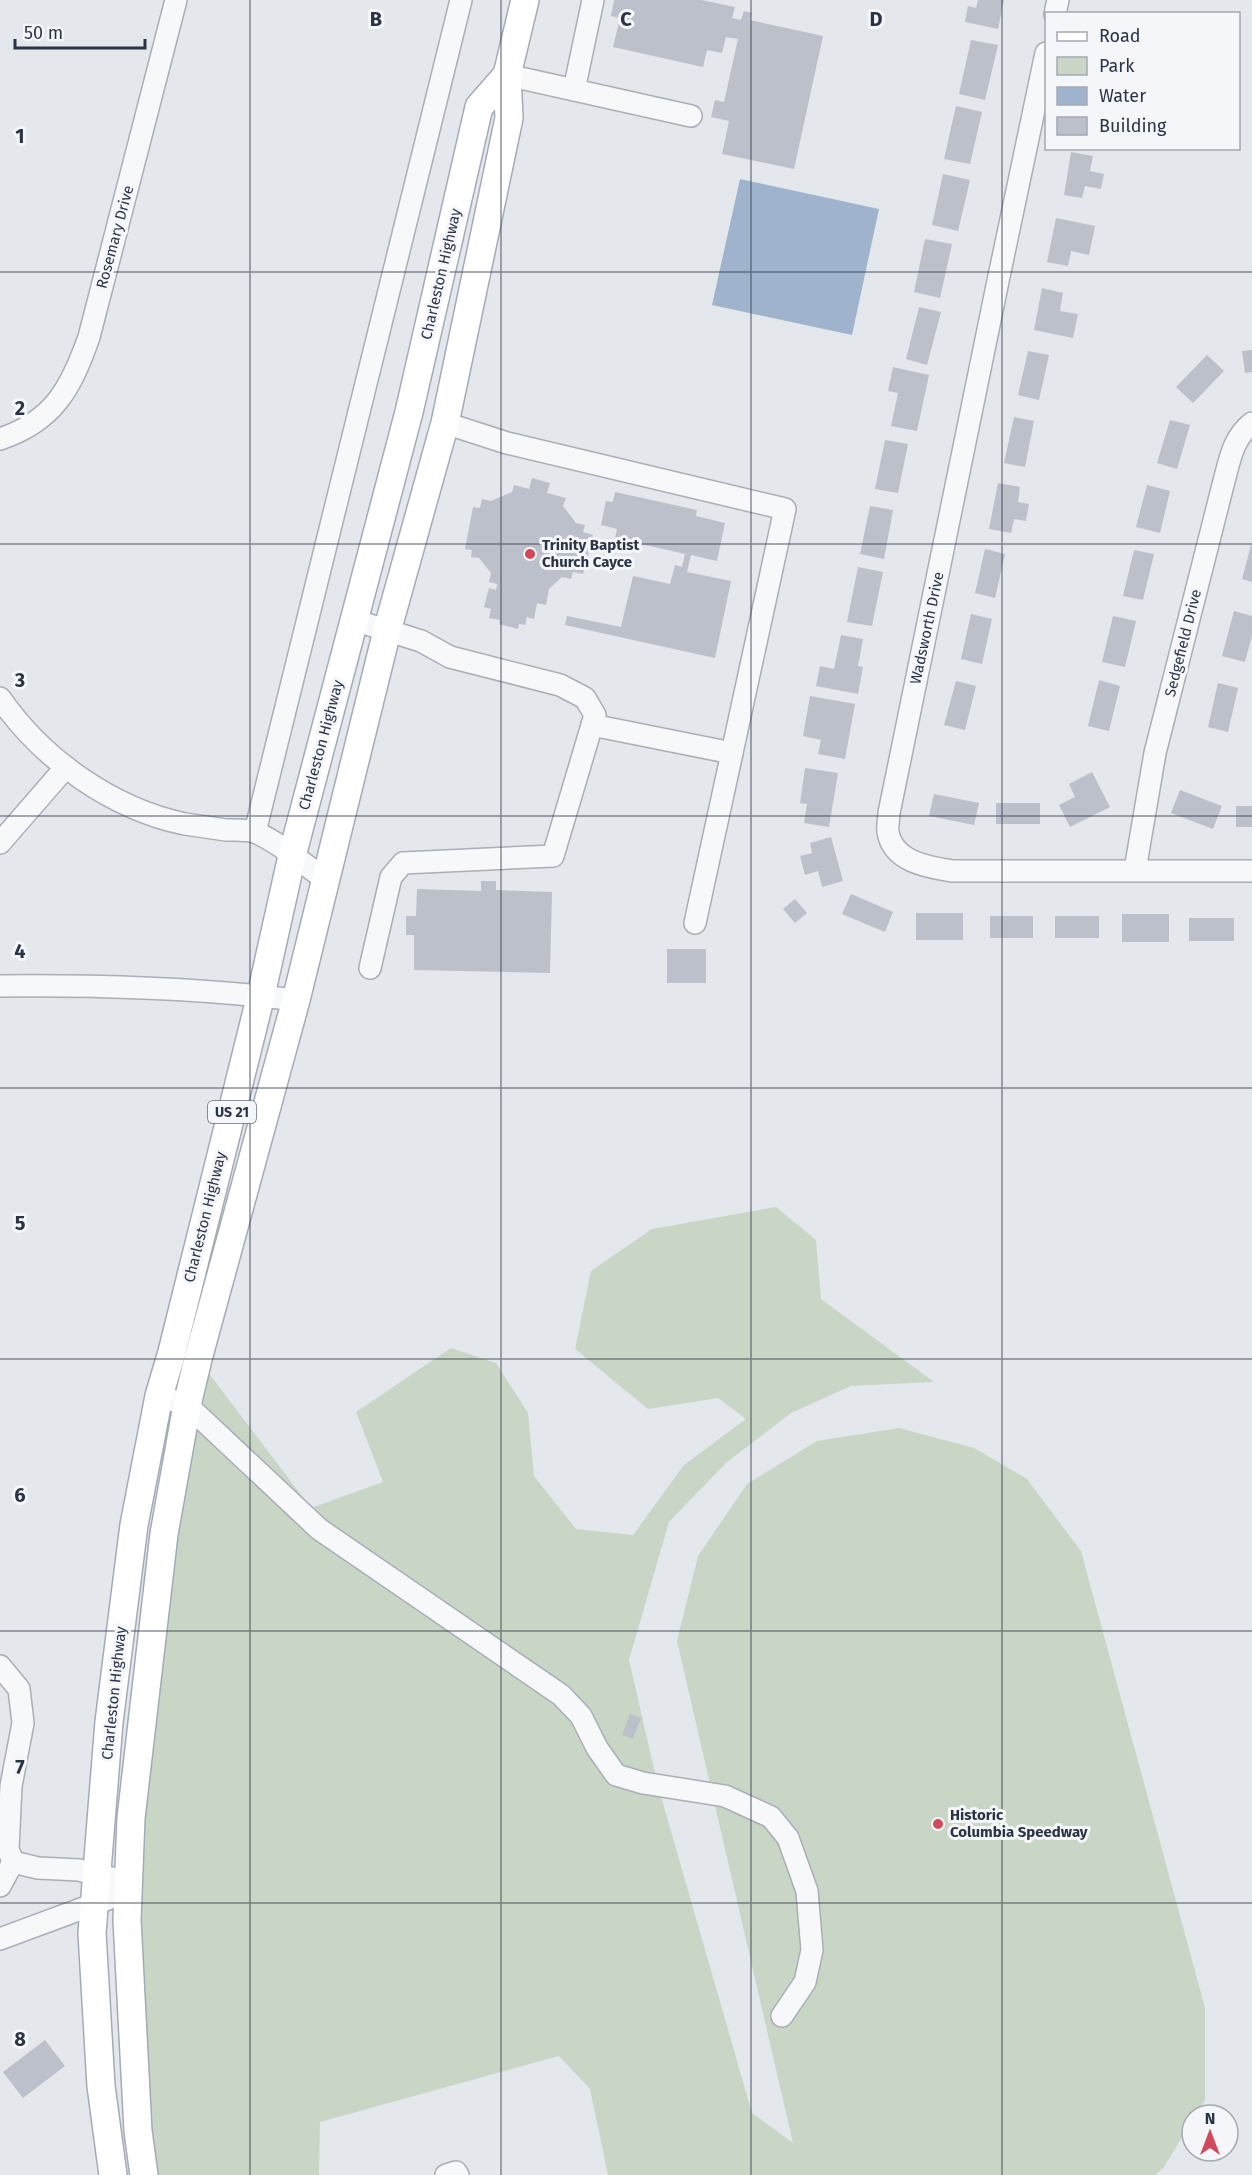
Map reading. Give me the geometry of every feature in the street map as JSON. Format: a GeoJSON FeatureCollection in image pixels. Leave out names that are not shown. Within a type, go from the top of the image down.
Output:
{"type":"FeatureCollection","features":[{"type":"Feature","properties":{"kind":"main road","name":"Charleston Highway"},"geometry":{"type":"LineString","coordinates":[[144,2175],[138,2131],[127,1887],[131,1818],[164,1534],[187,1405],[198,1359],[296,1000],[387,631],[445,423],[508,118],[507,75],[525,0]]}},
{"type":"Feature","properties":{"kind":"main road","name":"Charleston Highway"},"geometry":{"type":"LineString","coordinates":[[113,2172],[100,2075],[92,1932],[109,1722],[134,1525],[159,1396],[261,995],[292,856],[409,412],[479,107],[507,75]]}},
{"type":"Feature","properties":{"kind":"main road"},"geometry":{"type":"LineString","coordinates":[[113,2172],[144,2175]]}},
{"type":"Feature","properties":{"kind":"street","name":"Rosemary Drive"},"geometry":{"type":"LineString","coordinates":[[0,439],[42,418],[56,404],[76,372],[92,326],[176,0]]}},
{"type":"Feature","properties":{"kind":"street"},"geometry":{"type":"LineString","coordinates":[[255,832],[461,0]]}},
{"type":"Feature","properties":{"kind":"street"},"geometry":{"type":"LineString","coordinates":[[574,90],[593,0]]}},
{"type":"Feature","properties":{"kind":"street","name":"Wadsworth Drive"},"geometry":{"type":"LineString","coordinates":[[1045,62],[995,293],[891,801],[888,833],[896,849],[915,863],[952,871],[1252,871]]}},
{"type":"Feature","properties":{"kind":"street"},"geometry":{"type":"LineString","coordinates":[[507,75],[691,116]]}},
{"type":"Feature","properties":{"kind":"street"},"geometry":{"type":"LineString","coordinates":[[445,423],[507,443],[786,509],[695,923]]}},
{"type":"Feature","properties":{"kind":"street","name":"Sedgefield Drive"},"geometry":{"type":"LineString","coordinates":[[1135,870],[1155,753],[1224,481],[1234,444],[1243,430],[1252,423]]}},
{"type":"Feature","properties":{"kind":"street"},"geometry":{"type":"LineString","coordinates":[[354,620],[421,641],[450,657],[560,685],[585,698],[595,715],[554,856],[403,863],[391,878],[370,968]]}},
{"type":"Feature","properties":{"kind":"street"},"geometry":{"type":"LineString","coordinates":[[0,698],[19,723],[66,767],[114,798],[166,819],[222,829],[255,832],[325,879]]}},
{"type":"Feature","properties":{"kind":"street"},"geometry":{"type":"LineString","coordinates":[[592,725],[732,753]]}},
{"type":"Feature","properties":{"kind":"street"},"geometry":{"type":"LineString","coordinates":[[0,843],[66,767]]}},
{"type":"Feature","properties":{"kind":"street"},"geometry":{"type":"LineString","coordinates":[[0,986],[153,987],[261,995],[296,1000]]}},
{"type":"Feature","properties":{"kind":"street"},"geometry":{"type":"LineString","coordinates":[[159,1396],[187,1405],[319,1529],[561,1695],[581,1716],[597,1748],[616,1775],[643,1783],[725,1796],[771,1816],[788,1838],[807,1891],[812,1950],[806,1982],[782,2016]]}},
{"type":"Feature","properties":{"kind":"street"},"geometry":{"type":"LineString","coordinates":[[0,1666],[19,1689],[23,1723],[11,1786],[8,1849],[13,1862],[0,1886]]}},
{"type":"Feature","properties":{"kind":"street"},"geometry":{"type":"LineString","coordinates":[[13,1862],[38,1868],[79,1870],[98,1874],[127,1887]]}},
{"type":"Feature","properties":{"kind":"street"},"geometry":{"type":"LineString","coordinates":[[0,1939],[95,1905],[127,1887]]}},
{"type":"Feature","properties":{"kind":"street"},"geometry":{"type":"LineString","coordinates":[[446,2175],[456,2172],[458,2175]]}},
{"type":"Feature","properties":{"kind":"green space"},"geometry":{"type":"Polygon","coordinates":[[[776,1207],[816,1240],[821,1299],[934,1382],[851,1386],[791,1413],[727,1462],[669,1522],[629,1660],[658,1786],[752,2113],[793,2143],[677,1641],[698,1556],[747,1484],[817,1441],[899,1428],[974,1448],[1027,1479],[1081,1551],[1205,2008],[1205,2100],[1203,2103],[1180,2103],[1180,2141],[1164,2167],[1155,2175],[608,2175],[590,2089],[559,2056],[320,2122],[319,2175],[144,2175],[127,1920],[198,1359],[311,1508],[383,1482],[356,1412],[451,1348],[496,1363],[528,1413],[534,1476],[576,1529],[633,1535],[684,1465],[746,1419],[718,1398],[648,1409],[575,1349],[591,1271],[652,1229],[776,1207]]]}},
{"type":"Feature","properties":{"kind":"water"},"geometry":{"type":"Polygon","coordinates":[[[740,179],[879,209],[852,335],[712,305],[740,179]]]}},
{"type":"Feature","properties":{"kind":"building"},"geometry":{"type":"Polygon","coordinates":[[[614,0],[701,0],[735,7],[732,18],[741,20],[744,11],[752,13],[750,20],[823,36],[794,169],[722,154],[729,121],[711,117],[715,100],[724,102],[738,39],[726,37],[722,53],[707,50],[703,67],[613,47],[620,18],[611,16],[614,0]]]}},
{"type":"Feature","properties":{"kind":"building"},"geometry":{"type":"Polygon","coordinates":[[[978,0],[1004,0],[998,29],[965,22],[968,6],[976,8],[978,0]]]}},
{"type":"Feature","properties":{"kind":"building"},"geometry":{"type":"Polygon","coordinates":[[[971,40],[998,45],[985,100],[959,94],[971,40]]]}},
{"type":"Feature","properties":{"kind":"building"},"geometry":{"type":"Polygon","coordinates":[[[956,106],[982,112],[970,164],[944,159],[956,106]]]}},
{"type":"Feature","properties":{"kind":"building"},"geometry":{"type":"Polygon","coordinates":[[[1071,152],[1093,156],[1090,171],[1104,174],[1101,189],[1085,186],[1082,198],[1064,195],[1071,152]]]}},
{"type":"Feature","properties":{"kind":"building"},"geometry":{"type":"Polygon","coordinates":[[[943,174],[970,180],[958,231],[932,225],[943,174]]]}},
{"type":"Feature","properties":{"kind":"building"},"geometry":{"type":"Polygon","coordinates":[[[1056,218],[1095,226],[1089,255],[1071,251],[1068,266],[1047,262],[1056,218]]]}},
{"type":"Feature","properties":{"kind":"building"},"geometry":{"type":"Polygon","coordinates":[[[925,239],[952,244],[940,298],[914,292],[925,239]]]}},
{"type":"Feature","properties":{"kind":"building"},"geometry":{"type":"Polygon","coordinates":[[[1042,288],[1063,293],[1060,311],[1078,314],[1073,338],[1034,330],[1042,288]]]}},
{"type":"Feature","properties":{"kind":"building"},"geometry":{"type":"Polygon","coordinates":[[[919,307],[941,312],[927,365],[906,359],[919,307]]]}},
{"type":"Feature","properties":{"kind":"building"},"geometry":{"type":"Polygon","coordinates":[[[1252,350],[1252,372],[1245,373],[1242,351],[1252,350]]]}},
{"type":"Feature","properties":{"kind":"building"},"geometry":{"type":"Polygon","coordinates":[[[1028,351],[1049,355],[1039,400],[1018,395],[1028,351]]]}},
{"type":"Feature","properties":{"kind":"building"},"geometry":{"type":"Polygon","coordinates":[[[1207,355],[1224,371],[1193,403],[1176,387],[1207,355]]]}},
{"type":"Feature","properties":{"kind":"building"},"geometry":{"type":"Polygon","coordinates":[[[893,367],[929,375],[917,431],[891,426],[898,393],[888,391],[893,367]]]}},
{"type":"Feature","properties":{"kind":"building"},"geometry":{"type":"Polygon","coordinates":[[[1014,417],[1034,421],[1025,467],[1004,463],[1014,417]]]}},
{"type":"Feature","properties":{"kind":"building"},"geometry":{"type":"Polygon","coordinates":[[[1170,420],[1190,425],[1177,469],[1157,463],[1170,420]]]}},
{"type":"Feature","properties":{"kind":"building"},"geometry":{"type":"Polygon","coordinates":[[[885,440],[908,444],[898,493],[875,489],[885,440]]]}},
{"type":"Feature","properties":{"kind":"building","name":"Trinity Baptist Church Cayce"},"geometry":{"type":"Polygon","coordinates":[[[532,478],[550,483],[547,493],[566,498],[563,506],[576,523],[585,525],[583,532],[593,535],[583,574],[573,572],[571,579],[562,577],[549,589],[546,605],[537,603],[534,619],[527,617],[525,625],[519,624],[518,629],[499,624],[500,620],[489,618],[491,609],[484,607],[489,588],[496,590],[497,584],[489,582],[491,573],[479,558],[471,557],[472,550],[465,549],[473,507],[480,508],[482,499],[491,501],[512,492],[514,485],[529,489],[532,478]]]}},
{"type":"Feature","properties":{"kind":"building"},"geometry":{"type":"Polygon","coordinates":[[[998,483],[1020,487],[1018,502],[1029,504],[1026,521],[1014,519],[1011,533],[989,529],[998,483]]]}},
{"type":"Feature","properties":{"kind":"building"},"geometry":{"type":"Polygon","coordinates":[[[1147,485],[1170,491],[1160,533],[1136,527],[1147,485]]]}},
{"type":"Feature","properties":{"kind":"building"},"geometry":{"type":"Polygon","coordinates":[[[615,492],[697,510],[696,516],[725,523],[717,561],[691,555],[687,572],[731,581],[715,658],[565,625],[567,616],[621,627],[633,576],[670,584],[675,565],[682,567],[685,554],[615,538],[617,529],[601,525],[606,501],[613,502],[615,492]]]}},
{"type":"Feature","properties":{"kind":"building"},"geometry":{"type":"Polygon","coordinates":[[[870,506],[893,510],[884,559],[860,554],[870,506]]]}},
{"type":"Feature","properties":{"kind":"building"},"geometry":{"type":"Polygon","coordinates":[[[1252,545],[1252,582],[1242,579],[1252,545]]]}},
{"type":"Feature","properties":{"kind":"building"},"geometry":{"type":"Polygon","coordinates":[[[985,549],[1005,554],[995,598],[975,593],[985,549]]]}},
{"type":"Feature","properties":{"kind":"building"},"geometry":{"type":"Polygon","coordinates":[[[1134,550],[1154,554],[1143,600],[1123,596],[1134,550]]]}},
{"type":"Feature","properties":{"kind":"building"},"geometry":{"type":"Polygon","coordinates":[[[858,567],[883,572],[872,626],[847,622],[858,567]]]}},
{"type":"Feature","properties":{"kind":"building"},"geometry":{"type":"Polygon","coordinates":[[[1234,611],[1252,616],[1252,635],[1245,662],[1222,656],[1234,611]]]}},
{"type":"Feature","properties":{"kind":"building"},"geometry":{"type":"Polygon","coordinates":[[[971,614],[992,619],[982,664],[961,659],[971,614]]]}},
{"type":"Feature","properties":{"kind":"building"},"geometry":{"type":"Polygon","coordinates":[[[1113,616],[1136,621],[1125,667],[1102,662],[1113,616]]]}},
{"type":"Feature","properties":{"kind":"building"},"geometry":{"type":"Polygon","coordinates":[[[841,635],[863,639],[858,666],[863,667],[858,694],[816,686],[820,666],[834,669],[841,635]]]}},
{"type":"Feature","properties":{"kind":"building"},"geometry":{"type":"Polygon","coordinates":[[[1099,680],[1120,686],[1109,731],[1088,726],[1099,680]]]}},
{"type":"Feature","properties":{"kind":"building"},"geometry":{"type":"Polygon","coordinates":[[[956,681],[976,686],[965,730],[944,725],[956,681]]]}},
{"type":"Feature","properties":{"kind":"building"},"geometry":{"type":"Polygon","coordinates":[[[1218,683],[1238,688],[1228,732],[1208,727],[1218,683]]]}},
{"type":"Feature","properties":{"kind":"building"},"geometry":{"type":"Polygon","coordinates":[[[810,696],[855,704],[845,759],[818,754],[821,740],[803,736],[810,696]]]}},
{"type":"Feature","properties":{"kind":"building"},"geometry":{"type":"Polygon","coordinates":[[[805,768],[838,773],[829,827],[804,823],[807,804],[800,803],[805,768]]]}},
{"type":"Feature","properties":{"kind":"building"},"geometry":{"type":"Polygon","coordinates":[[[1092,772],[1110,807],[1070,827],[1059,805],[1075,797],[1069,784],[1092,772]]]}},
{"type":"Feature","properties":{"kind":"building"},"geometry":{"type":"Polygon","coordinates":[[[1180,790],[1222,806],[1213,829],[1171,813],[1180,790]]]}},
{"type":"Feature","properties":{"kind":"building"},"geometry":{"type":"Polygon","coordinates":[[[934,794],[979,803],[974,825],[929,816],[934,794]]]}},
{"type":"Feature","properties":{"kind":"building"},"geometry":{"type":"Polygon","coordinates":[[[996,803],[1040,803],[1040,824],[996,824],[996,803]]]}},
{"type":"Feature","properties":{"kind":"building"},"geometry":{"type":"Polygon","coordinates":[[[1236,806],[1252,806],[1252,827],[1236,827],[1236,806]]]}},
{"type":"Feature","properties":{"kind":"building"},"geometry":{"type":"Polygon","coordinates":[[[831,837],[843,881],[822,887],[818,871],[805,875],[800,856],[812,853],[810,843],[831,837]]]}},
{"type":"Feature","properties":{"kind":"building"},"geometry":{"type":"Polygon","coordinates":[[[481,881],[496,881],[496,890],[552,892],[550,973],[414,970],[414,935],[406,935],[406,916],[416,916],[417,889],[481,891],[481,881]]]}},
{"type":"Feature","properties":{"kind":"building"},"geometry":{"type":"Polygon","coordinates":[[[851,894],[893,912],[885,932],[842,914],[851,894]]]}},
{"type":"Feature","properties":{"kind":"building"},"geometry":{"type":"Polygon","coordinates":[[[795,899],[807,913],[795,923],[783,909],[795,899]]]}},
{"type":"Feature","properties":{"kind":"building"},"geometry":{"type":"Polygon","coordinates":[[[916,913],[963,913],[963,940],[916,940],[916,913]]]}},
{"type":"Feature","properties":{"kind":"building"},"geometry":{"type":"Polygon","coordinates":[[[1122,914],[1169,914],[1169,942],[1122,942],[1122,914]]]}},
{"type":"Feature","properties":{"kind":"building"},"geometry":{"type":"Polygon","coordinates":[[[990,916],[1033,916],[1033,938],[990,938],[990,916]]]}},
{"type":"Feature","properties":{"kind":"building"},"geometry":{"type":"Polygon","coordinates":[[[1055,916],[1099,916],[1099,938],[1055,938],[1055,916]]]}},
{"type":"Feature","properties":{"kind":"building"},"geometry":{"type":"Polygon","coordinates":[[[1189,918],[1234,918],[1234,941],[1189,941],[1189,918]]]}},
{"type":"Feature","properties":{"kind":"building"},"geometry":{"type":"Polygon","coordinates":[[[667,949],[706,949],[706,983],[667,983],[667,949]]]}},
{"type":"Feature","properties":{"kind":"building"},"geometry":{"type":"Polygon","coordinates":[[[630,1714],[641,1718],[633,1739],[622,1735],[630,1714]]]}},
{"type":"Feature","properties":{"kind":"building"},"geometry":{"type":"Polygon","coordinates":[[[45,2040],[65,2066],[23,2098],[3,2072],[45,2040]]]}},
{"type":"Feature","properties":{"kind":"place","name":"Trinity Baptist Church Cayce"},"geometry":{"type":"Point","coordinates":[530,554]}},
{"type":"Feature","properties":{"kind":"place","name":"Historic Columbia Speedway"},"geometry":{"type":"Point","coordinates":[938,1824]}}]}
